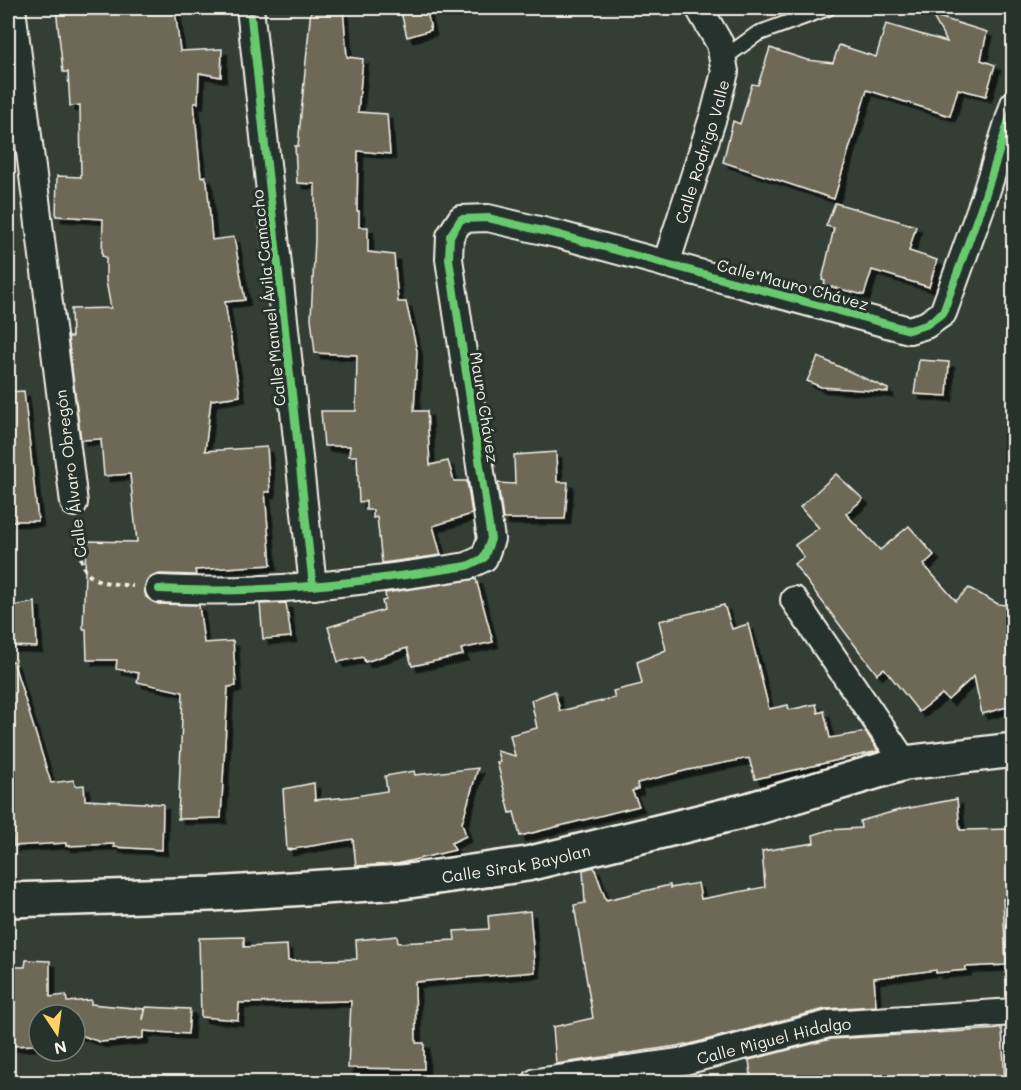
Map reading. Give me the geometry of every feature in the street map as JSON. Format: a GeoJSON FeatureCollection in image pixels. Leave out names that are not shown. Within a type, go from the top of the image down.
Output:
{"type":"FeatureCollection","features":[{"type":"Feature","properties":{"kind":"main road","name":"Calle Sirak Bayolan"},"geometry":{"type":"LineString","coordinates":[[8,900],[210,894],[402,882],[527,864],[748,810],[905,763],[1014,750]]}},
{"type":"Feature","properties":{"kind":"street","name":"Calle Álvaro Obregón"},"geometry":{"type":"LineString","coordinates":[[12,8],[74,503]]}},
{"type":"Feature","properties":{"kind":"street","name":"Calle Manuel Ávila Camacho"},"geometry":{"type":"LineString","coordinates":[[250,8],[313,586]]}},
{"type":"Feature","properties":{"kind":"street","name":"Calle Rodrigo Valle"},"geometry":{"type":"LineString","coordinates":[[666,264],[716,111],[725,72],[720,45],[699,8]]}},
{"type":"Feature","properties":{"kind":"street","name":"Calle Mauro Chávez"},"geometry":{"type":"LineString","coordinates":[[449,260],[450,236],[461,219],[488,218],[909,330],[926,325],[943,313],[1014,104]]}},
{"type":"Feature","properties":{"kind":"street","name":"Mauro Chávez"},"geometry":{"type":"LineString","coordinates":[[313,586],[467,566],[483,558],[491,539],[449,260]]}},
{"type":"Feature","properties":{"kind":"street"},"geometry":{"type":"LineString","coordinates":[[159,589],[218,593],[313,586]]}},
{"type":"Feature","properties":{"kind":"street"},"geometry":{"type":"LineString","coordinates":[[794,600],[905,763]]}},
{"type":"Feature","properties":{"kind":"street","name":"Calle Miguel Hidalgo"},"geometry":{"type":"LineString","coordinates":[[536,1083],[685,1061],[829,1024],[1014,1012]]}},
{"type":"Feature","properties":{"kind":"lane"},"geometry":{"type":"LineString","coordinates":[[724,58],[757,34],[828,8]]}},
{"type":"Feature","properties":{"kind":"building"},"geometry":{"type":"Polygon","coordinates":[[[56,8],[175,8],[180,51],[222,49],[221,77],[199,73],[198,103],[194,103],[201,177],[205,176],[207,181],[212,240],[234,237],[245,300],[225,302],[240,396],[211,400],[205,451],[267,447],[270,492],[265,492],[271,565],[195,570],[196,575],[159,574],[147,581],[144,589],[146,597],[158,604],[199,605],[204,643],[233,641],[236,686],[228,687],[221,818],[178,819],[183,692],[137,682],[139,673],[116,669],[117,660],[87,660],[86,629],[83,629],[86,541],[137,542],[130,474],[104,476],[101,439],[81,440],[68,337],[72,337],[71,309],[111,308],[106,281],[106,257],[102,256],[103,219],[56,216],[57,176],[81,177],[80,105],[70,106],[68,72],[63,72],[56,8]]]}},
{"type":"Feature","properties":{"kind":"building"},"geometry":{"type":"Polygon","coordinates":[[[311,8],[343,8],[347,57],[363,59],[358,112],[387,114],[390,154],[358,151],[357,211],[359,211],[359,227],[368,227],[368,252],[394,255],[398,302],[406,302],[417,351],[414,411],[427,411],[430,465],[448,461],[454,481],[467,481],[472,514],[433,526],[441,555],[382,563],[377,517],[373,518],[373,510],[366,510],[366,501],[359,502],[357,456],[349,456],[350,446],[324,446],[321,411],[356,411],[357,355],[315,353],[311,318],[315,184],[297,183],[295,146],[298,146],[311,8]]]}},
{"type":"Feature","properties":{"kind":"building"},"geometry":{"type":"Polygon","coordinates":[[[400,8],[426,8],[431,30],[407,37],[400,8]]]}},
{"type":"Feature","properties":{"kind":"building"},"geometry":{"type":"Polygon","coordinates":[[[932,15],[987,32],[981,60],[995,65],[986,96],[958,89],[950,116],[867,90],[834,199],[723,162],[733,121],[740,124],[752,84],[758,85],[770,48],[807,60],[833,63],[839,45],[876,57],[886,24],[947,42],[932,15]]]}},
{"type":"Feature","properties":{"kind":"building"},"geometry":{"type":"Polygon","coordinates":[[[835,203],[916,226],[909,251],[937,260],[929,287],[872,270],[864,295],[824,285],[825,281],[822,280],[834,228],[826,226],[835,203]]]}},
{"type":"Feature","properties":{"kind":"building"},"geometry":{"type":"Polygon","coordinates":[[[818,357],[888,389],[888,392],[821,387],[807,381],[818,357]]]}},
{"type":"Feature","properties":{"kind":"building"},"geometry":{"type":"Polygon","coordinates":[[[919,360],[949,362],[947,396],[914,394],[919,360]]]}},
{"type":"Feature","properties":{"kind":"building"},"geometry":{"type":"Polygon","coordinates":[[[24,391],[38,521],[8,521],[8,392],[24,391]]]}},
{"type":"Feature","properties":{"kind":"building"},"geometry":{"type":"Polygon","coordinates":[[[556,452],[557,482],[568,482],[565,519],[503,519],[498,483],[515,484],[514,455],[556,452]]]}},
{"type":"Feature","properties":{"kind":"building"},"geometry":{"type":"Polygon","coordinates":[[[836,474],[863,499],[846,514],[880,550],[909,526],[934,555],[924,565],[956,601],[969,588],[998,604],[1014,606],[1014,705],[982,714],[974,676],[948,700],[942,694],[919,712],[884,668],[877,674],[863,656],[794,564],[804,557],[795,545],[819,528],[800,507],[836,474]]]}},
{"type":"Feature","properties":{"kind":"building"},"geometry":{"type":"Polygon","coordinates":[[[476,579],[493,642],[461,649],[463,655],[412,666],[407,648],[365,662],[363,657],[338,662],[328,627],[384,610],[382,601],[386,600],[385,593],[476,579]]]}},
{"type":"Feature","properties":{"kind":"building"},"geometry":{"type":"Polygon","coordinates":[[[35,602],[37,647],[8,646],[8,607],[35,602]]]}},
{"type":"Feature","properties":{"kind":"building"},"geometry":{"type":"Polygon","coordinates":[[[286,603],[291,637],[263,639],[260,604],[286,603]]]}},
{"type":"Feature","properties":{"kind":"building"},"geometry":{"type":"Polygon","coordinates":[[[724,605],[732,629],[748,624],[769,709],[788,705],[789,710],[816,704],[818,713],[824,711],[830,738],[866,732],[878,751],[755,779],[749,758],[688,770],[637,783],[638,789],[632,791],[639,806],[520,836],[514,812],[510,813],[497,762],[500,762],[497,751],[515,756],[510,735],[537,728],[531,700],[555,691],[560,711],[615,698],[613,691],[642,684],[637,662],[666,650],[659,621],[724,605]]]}},
{"type":"Feature","properties":{"kind":"building"},"geometry":{"type":"Polygon","coordinates":[[[13,661],[51,783],[74,780],[75,786],[84,785],[85,800],[163,804],[162,850],[114,847],[114,844],[66,846],[66,843],[13,846],[12,823],[8,824],[8,662],[13,661]]]}},
{"type":"Feature","properties":{"kind":"building"},"geometry":{"type":"Polygon","coordinates":[[[478,768],[462,823],[466,836],[451,843],[455,850],[397,864],[356,866],[353,839],[287,850],[283,789],[314,783],[315,800],[350,797],[387,791],[385,776],[414,771],[415,775],[478,768]]]}},
{"type":"Feature","properties":{"kind":"building"},"geometry":{"type":"Polygon","coordinates":[[[957,799],[960,830],[1014,829],[1014,898],[1003,899],[1006,965],[965,967],[966,970],[936,973],[936,970],[874,978],[876,1006],[825,1009],[690,1044],[556,1064],[553,1027],[593,1018],[574,905],[585,903],[583,870],[594,867],[606,900],[670,885],[670,888],[698,883],[701,899],[765,887],[762,851],[814,843],[813,835],[829,830],[861,828],[860,821],[899,810],[957,799]]]}},
{"type":"Feature","properties":{"kind":"building"},"geometry":{"type":"Polygon","coordinates":[[[530,911],[535,972],[415,982],[416,1043],[424,1043],[424,1069],[348,1068],[351,1001],[239,1003],[238,1020],[201,1017],[199,938],[244,937],[244,947],[287,945],[288,961],[357,959],[356,940],[397,936],[398,943],[455,940],[454,931],[489,929],[488,916],[530,911]]]}},
{"type":"Feature","properties":{"kind":"building"},"geometry":{"type":"Polygon","coordinates":[[[26,960],[50,961],[50,997],[66,995],[67,1002],[91,1000],[91,1004],[144,1009],[143,1020],[146,1007],[190,1009],[188,1034],[143,1031],[143,1038],[100,1042],[87,1037],[87,1003],[27,1003],[27,1045],[8,1046],[8,967],[25,967],[26,960]]]}},
{"type":"Feature","properties":{"kind":"building"},"geometry":{"type":"Polygon","coordinates":[[[1002,1029],[1005,1083],[752,1083],[749,1060],[831,1039],[1002,1029]]]}},
{"type":"Feature","properties":{"kind":"cycle path"},"geometry":{"type":"LineString","coordinates":[[250,8],[313,586]]}},
{"type":"Feature","properties":{"kind":"cycle path"},"geometry":{"type":"LineString","coordinates":[[159,589],[237,590],[314,586],[467,566],[484,558],[491,539],[449,259],[450,236],[461,219],[488,218],[560,235],[909,330],[926,325],[943,313],[984,199],[1014,104]]}}]}
